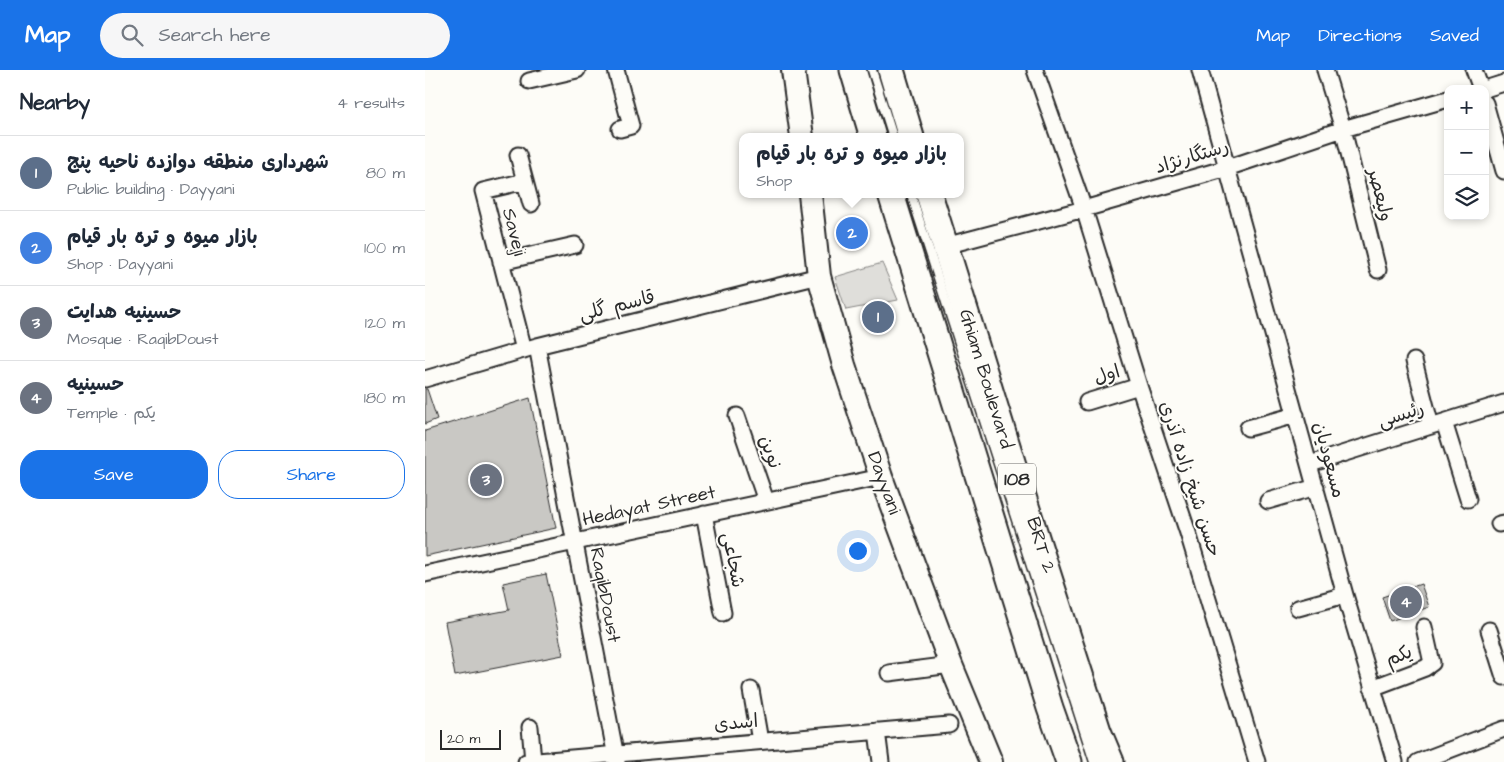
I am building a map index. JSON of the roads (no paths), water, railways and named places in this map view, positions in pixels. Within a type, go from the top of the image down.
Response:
[{"type":"main road","points":[[853,70],[872,133]]},
{"type":"main road","points":[[891,70],[910,133]]},
{"type":"main road","name":"Ghiam Boulevard","points":[[892,198],[1049,708],[1069,762]]},
{"type":"main road","name":"Ghiam Boulevard","points":[[930,198],[1098,731],[1111,762]]},
{"type":"street","points":[[529,82],[577,70]]},
{"type":"street","points":[[615,70],[631,126],[620,129]]},
{"type":"street","points":[[793,70],[801,133]]},
{"type":"street","name":"حسن شیخ زاده آذری","points":[[1035,70],[1084,210],[1139,386],[1188,533],[1257,762]]},
{"type":"street","name":"مسعودیان","points":[[1200,70],[1311,464],[1345,595],[1395,762]]},
{"type":"street","name":"ولیعصر","points":[[1325,70],[1343,129],[1378,270]]},
{"type":"street","points":[[1474,70],[1481,85]]},
{"type":"street","points":[[1489,87],[1504,83]]},
{"type":"street","name":"رستگارنژاد","points":[[945,246],[1084,210],[1227,168],[1343,129],[1444,100]]},
{"type":"street","points":[[1489,117],[1504,171]]},
{"type":"street","name":"Saveji","points":[[518,155],[525,181],[483,191],[501,262],[531,348]]},
{"type":"street","points":[[525,181],[531,204]]},
{"type":"street","name":"Dayyani","points":[[810,198],[819,276],[844,365],[881,477],[951,665],[991,762]]},
{"type":"street","points":[[501,262],[575,245]]},
{"type":"street","name":"قاسم گلی","points":[[425,379],[531,348],[819,276]]},
{"type":"street","name":"RaqibDoust","points":[[531,348],[575,542],[617,758]]},
{"type":"street","points":[[1413,361],[1468,499]]},
{"type":"street","name":"اول","points":[[1087,402],[1139,386]]},
{"type":"street","name":"رئیسی","points":[[1311,464],[1504,403]]},
{"type":"street","points":[[1248,428],[1296,415]]},
{"type":"street","name":"نوین","points":[[737,416],[766,501]]},
{"type":"street","name":"Hedayat Street","points":[[425,574],[881,477]]},
{"type":"street","points":[[1267,501],[1316,487]]},
{"type":"street","name":"شجاعی","points":[[704,514],[723,613]]},
{"type":"street","points":[[1298,608],[1345,595]]},
{"type":"street","name":"یکم","points":[[1372,688],[1425,668],[1432,663],[1424,627]]},
{"type":"street","points":[[1489,630],[1504,677]]},
{"type":"street","points":[[889,673],[951,665]]},
{"type":"street","points":[[751,690],[760,741]]},
{"type":"street","name":"اسدی","points":[[526,762],[617,758],[760,741],[949,724]]},
{"type":"street","points":[[530,728],[533,761]]},
{"type":"street","points":[[1419,762],[1504,729]]},
{"type":"street","points":[[877,731],[881,762]]},
{"type":"lane","points":[[873,70],[892,133]]},
{"type":"lane","name":"BRT 2","points":[[912,198],[1094,762]]},
{"type":"place","name":"بازار میوه و تره بار قیام","points":[[852,233]]},
{"type":"place","name":"شهرداری منطقه دوازده ناحیه پنج","points":[[878,317]]},
{"type":"place","name":"حسینیه هدایت","points":[[486,480]]},
{"type":"place","name":"حسینیه","points":[[1406,602]]}]
